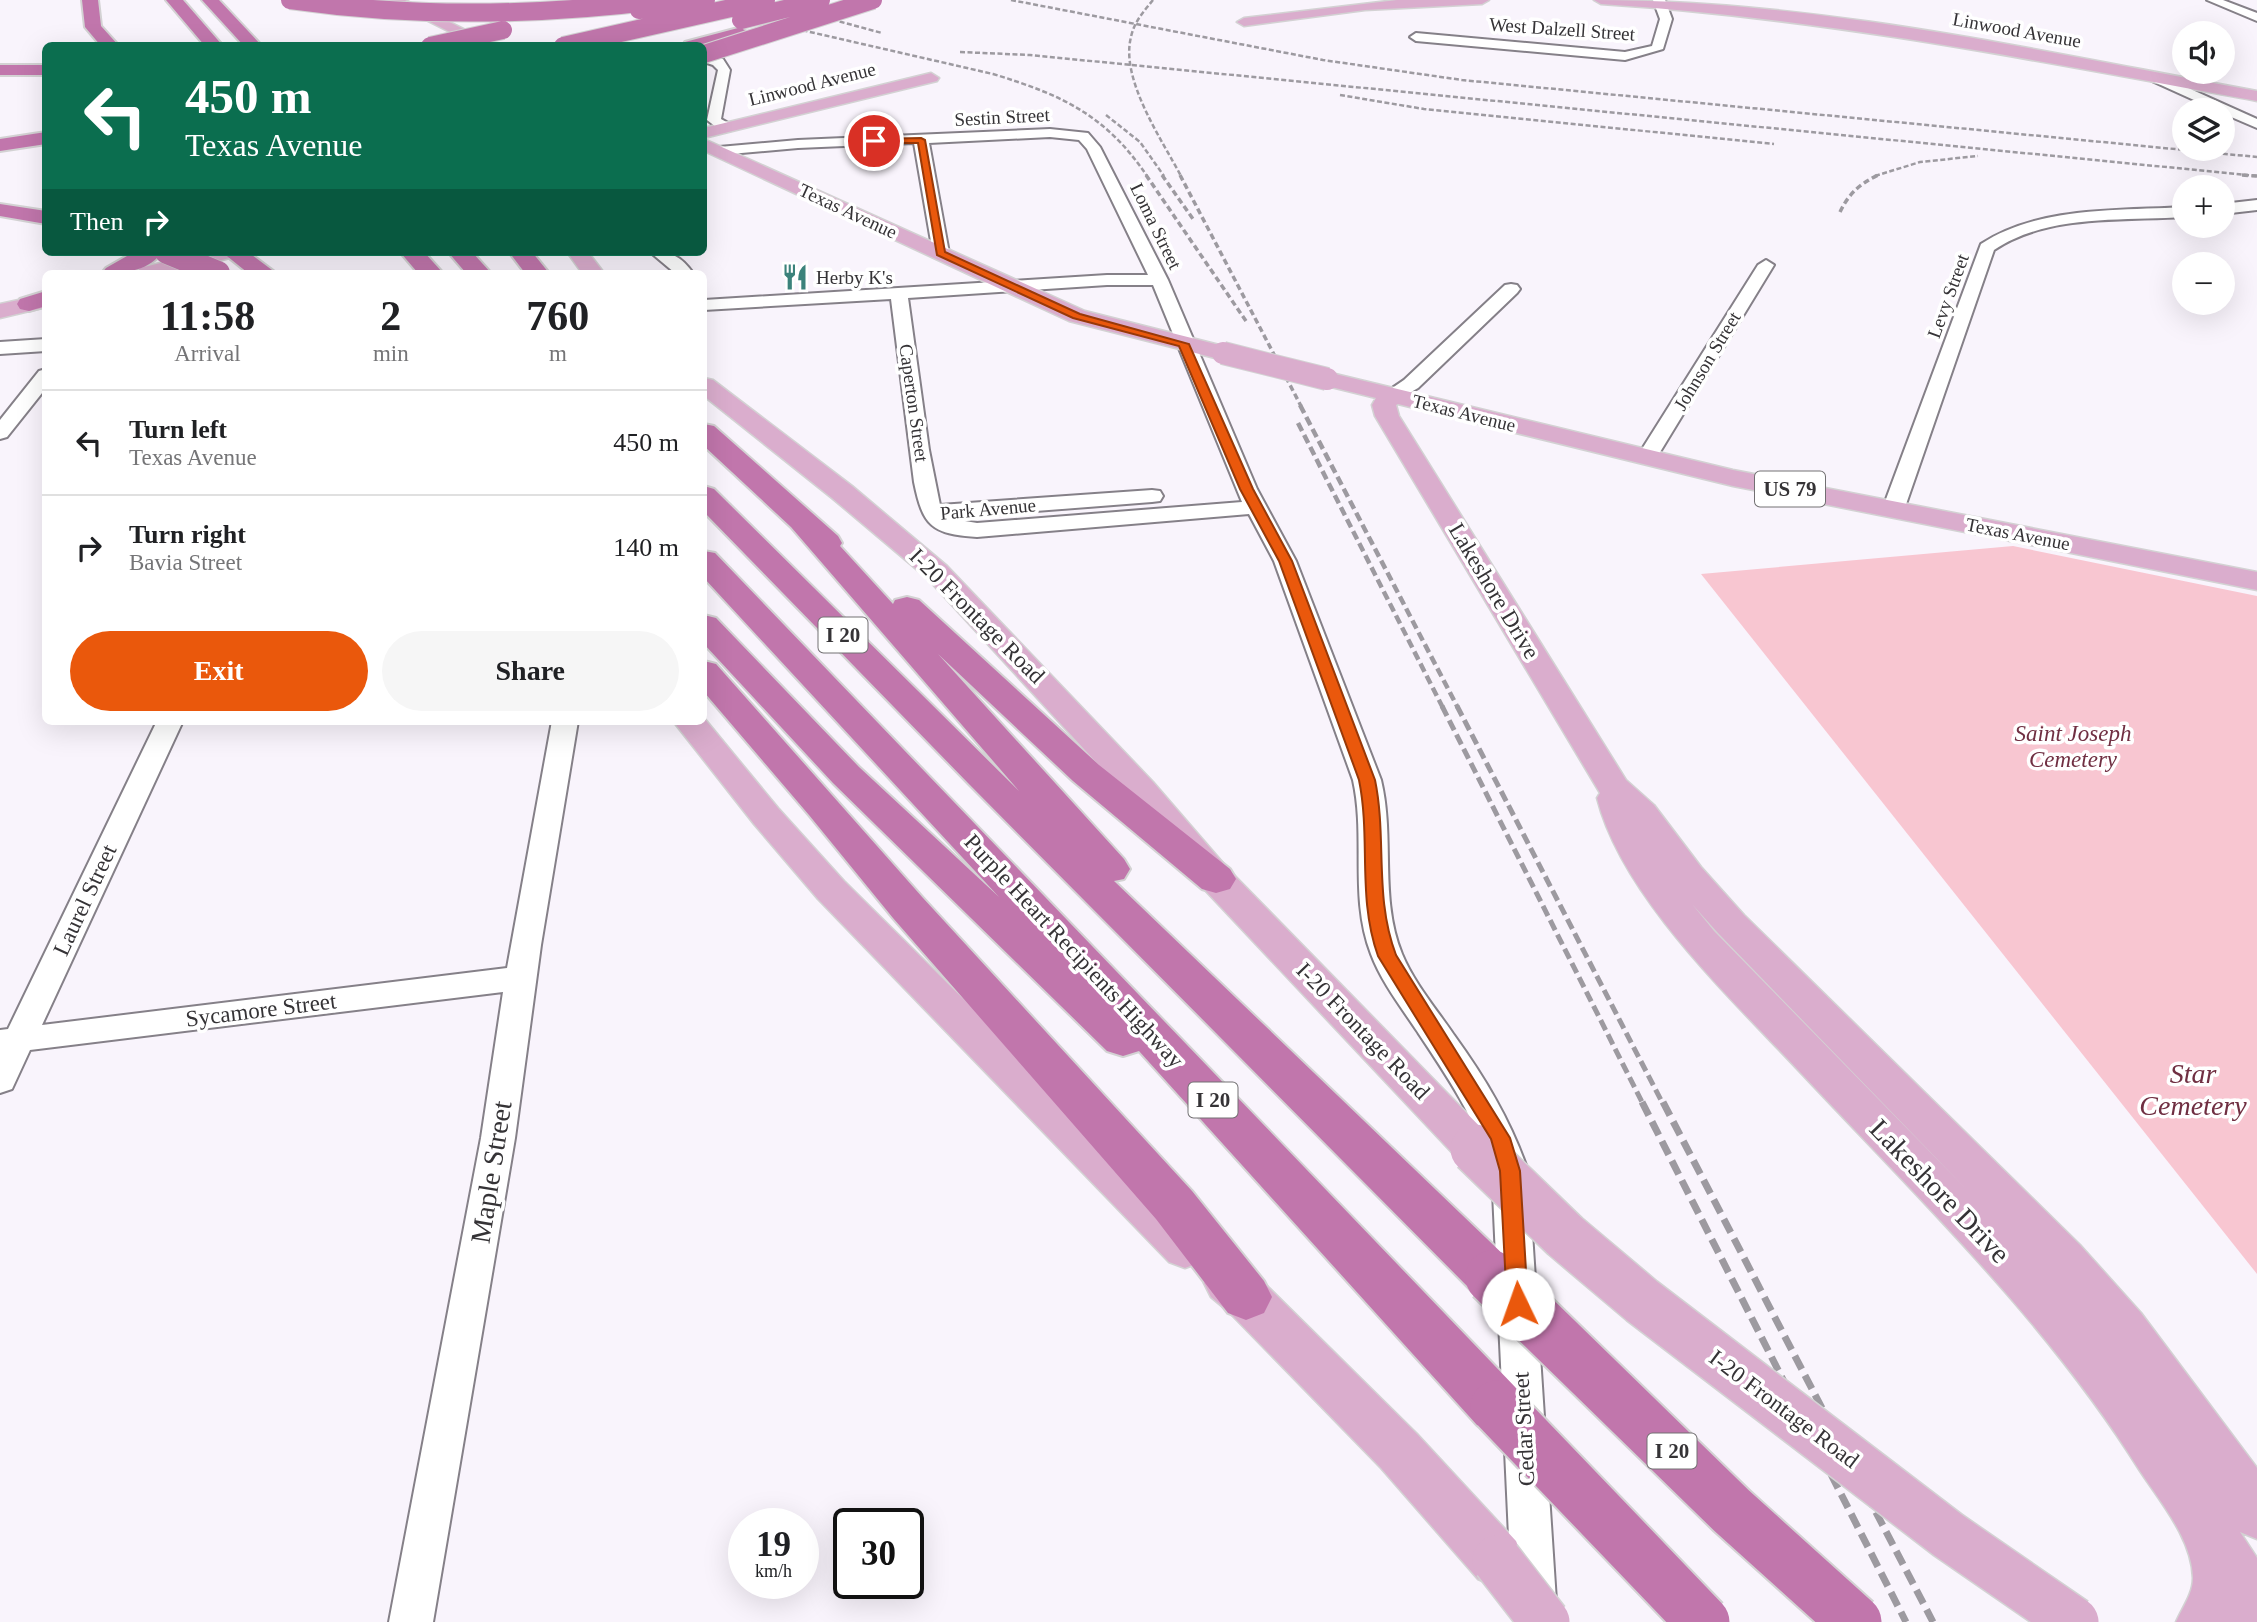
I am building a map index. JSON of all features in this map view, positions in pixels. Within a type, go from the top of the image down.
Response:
[{"type":"highway","points":[[90,0],[93,27],[107,42]]},
{"type":"highway","points":[[165,0],[173,25]]},
{"type":"highway","points":[[174,0],[211,42]]},
{"type":"highway","points":[[210,0],[250,42]]},
{"type":"highway","points":[[290,0],[372,11],[460,14],[558,10],[664,0]]},
{"type":"highway","points":[[449,42],[500,31],[706,0]]},
{"type":"highway","points":[[581,42],[766,0]]},
{"type":"highway","points":[[650,42],[821,0]]},
{"type":"highway","points":[[706,42],[865,0]]},
{"type":"highway","points":[[707,53],[873,0]]},
{"type":"highway","points":[[0,70],[42,70]]},
{"type":"highway","points":[[0,145],[42,139]]},
{"type":"highway","points":[[0,210],[42,217]]},
{"type":"highway","points":[[119,270],[144,256]]},
{"type":"highway","points":[[177,256],[211,270]]},
{"type":"highway","points":[[238,256],[259,270]]},
{"type":"highway","points":[[415,256],[428,270]]},
{"type":"highway","points":[[463,256],[476,270]]},
{"type":"highway","points":[[523,256],[535,270]]},
{"type":"highway","points":[[707,435],[806,527],[908,639],[1324,1113]]},
{"type":"highway","name":"I 20","points":[[707,498],[1324,1113],[1732,1511],[1855,1622]]},
{"type":"highway","points":[[806,527],[886,589],[1086,773],[1216,879]]},
{"type":"highway","name":"Purple Heart Recipients Highway","points":[[707,563],[937,805],[1497,1407],[1703,1622]]},
{"type":"highway","points":[[707,628],[846,775],[1403,1305]]},
{"type":"highway","points":[[707,674],[908,908],[1174,1205],[1246,1297]]},
{"type":"main road","points":[[393,0],[482,42]]},
{"type":"main road","points":[[1244,22],[1365,6],[1482,0]]},
{"type":"main road","name":"Linwood Avenue","points":[[1601,0],[1660,1],[1865,25],[2257,96]]},
{"type":"main road","name":"Linwood Avenue","points":[[707,132],[931,78]]},
{"type":"main road","name":"Texas Avenue","points":[[711,147],[1077,316],[1327,379],[1401,390],[1733,478],[2257,581]]},
{"type":"main road","points":[[162,270],[218,256]]},
{"type":"main road","points":[[580,256],[591,270]]},
{"type":"main road","points":[[0,311],[41,301]]},
{"type":"main road","name":"I-20 Frontage Road","points":[[707,387],[842,492],[937,572],[1141,790],[1216,879],[1475,1149],[1565,1236],[1642,1301],[1948,1535],[2074,1622]]},
{"type":"main road","name":"Lakeshore Drive","points":[[1401,390],[1384,405],[1387,416],[1613,787],[1617,817],[1680,915],[1700,940],[2014,1269],[2081,1346],[2145,1433],[2235,1526],[2257,1607]]},
{"type":"main road","points":[[692,725],[766,816],[831,890],[1192,1255],[1246,1297],[1399,1451],[1497,1560],[1545,1622]]},
{"type":"main road","points":[[2204,1622],[2214,1608],[2223,1581],[2235,1526]]},
{"type":"street","points":[[2213,0],[2257,17]]},
{"type":"street","name":"West Dalzell Street","points":[[1416,37],[1625,56],[1640,55],[1657,49],[1666,19],[1660,1]]},
{"type":"street","points":[[707,53],[726,44]]},
{"type":"street","points":[[707,56],[718,62],[724,70],[714,120],[725,127]]},
{"type":"street","points":[[2157,78],[2257,124]]},
{"type":"street","name":"Sestin Street","points":[[711,147],[1050,133],[1078,135]]},
{"type":"street","name":"Loma Street","points":[[1078,135],[1086,138],[1093,147],[1159,280],[1184,344]]},
{"type":"street","points":[[921,140],[940,253]]},
{"type":"street","points":[[2235,208],[2257,205]]},
{"type":"street","name":"Levy Street","points":[[1893,510],[1987,248],[2008,233],[2035,226],[2172,213]]},
{"type":"street","points":[[665,256],[682,270]]},
{"type":"street","name":"Johnson Street","points":[[1647,457],[1766,265]]},
{"type":"street","points":[[707,305],[1011,286],[1159,280]]},
{"type":"street","points":[[1401,390],[1511,289]]},
{"type":"street","name":"Caperton Street","points":[[899,293],[931,512]]},
{"type":"street","name":"Cedar Street","points":[[1184,344],[1251,498],[1285,561],[1367,780],[1373,810],[1373,896],[1380,937],[1387,956],[1493,1123],[1510,1171],[1535,1622]]},
{"type":"street","points":[[0,348],[42,345]]},
{"type":"street","points":[[0,433],[42,380]]},
{"type":"street","name":"Park Avenue","points":[[931,512],[946,525],[977,530],[1251,498]]},
{"type":"street","name":"Laurel Street","points":[[0,1080],[10,1041],[168,725]]},
{"type":"street","name":"Maple Street","points":[[411,1622],[461,1349],[564,725]]},
{"type":"street","name":"Sycamore Street","points":[[10,1041],[522,978]]},
{"type":"green space","name":"Saint Joseph Cemetery","points":[[2013,546],[2257,596],[2257,1274],[1701,574]]},
{"type":"railway","points":[[671,0],[993,74],[1040,90],[1061,99],[1098,122],[1115,137],[1147,176]]},
{"type":"railway","points":[[760,0],[882,33]]},
{"type":"railway","points":[[1011,0],[1136,24]]},
{"type":"railway","points":[[1136,24],[1153,0]]},
{"type":"railway","points":[[1131,65],[1131,37],[1136,24]]},
{"type":"railway","points":[[1136,24],[1323,60],[1462,80],[2257,157]]},
{"type":"railway","points":[[960,52],[1030,55],[1131,65]]},
{"type":"railway","points":[[1131,65],[2257,176],[2242,175]]},
{"type":"railway","points":[[1131,65],[1145,109],[1181,176]]},
{"type":"railway","points":[[1340,95],[1424,109],[1774,144]]},
{"type":"railway","points":[[1106,115],[1140,142],[1164,176]]},
{"type":"railway","points":[[1878,175],[1920,162],[1978,156]]},
{"type":"railway","points":[[1146,175],[1248,324]]},
{"type":"railway","points":[[1162,175],[1193,219]]},
{"type":"railway","points":[[1180,175],[1301,406]]},
{"type":"railway","points":[[1840,212],[1856,190],[1878,175]]},
{"type":"railway","points":[[1300,405],[1458,708]]},
{"type":"railway","points":[[1298,423],[1443,708]]},
{"type":"railway","points":[[1442,706],[1643,1104]]},
{"type":"railway","points":[[1457,706],[1663,1104]]},
{"type":"railway","points":[[1642,1102],[1906,1622]]},
{"type":"railway","points":[[1663,1102],[1933,1622]]},
{"type":"place","name":"Herby K's","points":[[795,277]]},
{"type":"route","points":[[874,141],[921,140],[940,253],[1077,316],[1184,344],[1255,507],[1294,582],[1367,780],[1373,810],[1371,880],[1380,937],[1387,956],[1493,1123],[1506,1154],[1510,1171],[1518,1304]]},
{"type":"park label","name":"Star Cemetery","points":[[2193,1089]]}]
